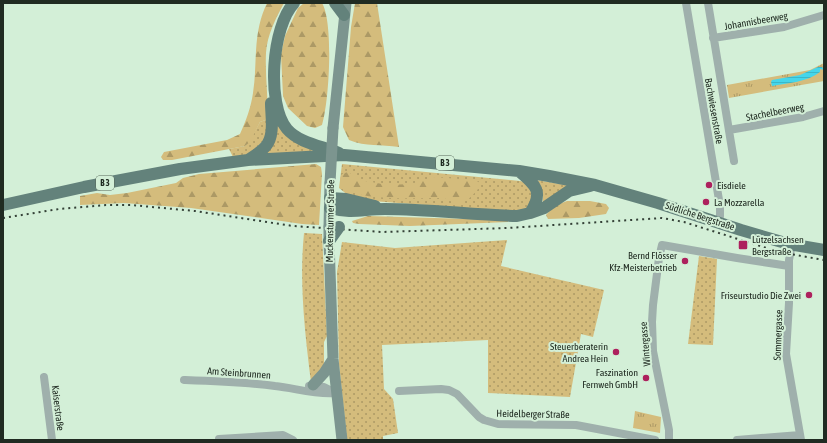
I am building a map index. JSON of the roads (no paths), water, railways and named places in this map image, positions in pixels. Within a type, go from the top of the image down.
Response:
[{"type":"main road","points":[[248,160],[262,151],[270,140],[272,121],[270,58],[279,19],[288,3]]},
{"type":"main road","points":[[294,3],[287,13],[276,45],[276,95],[279,114],[287,129],[296,136],[307,142],[344,154]]},
{"type":"main road","points":[[335,3],[345,9]]},
{"type":"main road","name":"B 3","points":[[3,205],[106,182],[180,169],[248,160],[344,154],[519,171],[595,186]]},
{"type":"main road","points":[[519,171],[536,189],[538,199],[530,213]]},
{"type":"main road","points":[[330,203],[342,211],[354,212],[384,209],[517,216],[544,208],[569,191],[595,186]]},
{"type":"main road","name":"Südliche Bergstraße","points":[[595,186],[658,203],[719,222],[790,247],[824,250]]},
{"type":"main road","points":[[330,203],[346,199],[384,209]]},
{"type":"main road","points":[[329,241],[334,227],[354,212]]},
{"type":"street","name":"Bachwiesenstraße","points":[[686,3],[720,206],[719,222]]},
{"type":"street","name":"Johannisbeerweg","points":[[708,3],[729,130]]},
{"type":"street","name":"Muckensturmer Straße","points":[[334,227],[330,203],[330,183],[333,128],[345,9]]},
{"type":"street","name":"Johannisbeerweg","points":[[713,38],[784,27],[824,15]]},
{"type":"street","name":"Stachelbeerweg","points":[[729,130],[803,117],[824,111]]},
{"type":"street","points":[[729,130],[734,162]]},
{"type":"street","name":"Muckensturmer Straße","points":[[329,241],[333,359],[342,440]]},
{"type":"street","name":"Wintergasse","points":[[669,440],[669,430],[653,351],[653,305],[662,245],[789,266]]},
{"type":"street","name":"Sommergasse","points":[[790,247],[786,354],[801,438]]},
{"type":"street","points":[[313,385],[324,373],[333,359]]},
{"type":"street","name":"Kaiserstraße","points":[[44,378],[52,440]]},
{"type":"street","name":"Am Steinbrunnen","points":[[184,380],[264,384],[293,388],[323,395],[336,393]]},
{"type":"street","name":"Am Steinbrunnen","points":[[293,388],[313,385],[324,387],[336,393]]},
{"type":"street","name":"Heidelberger Straße","points":[[398,391],[449,390],[457,394],[479,417],[498,424],[576,425],[655,440]]},
{"type":"street","points":[[218,439],[283,435],[293,440]]},
{"type":"street","points":[[737,440],[801,438]]},
{"type":"water","points":[[818,67],[822,67],[824,70],[820,69],[820,72],[810,78],[797,82],[772,86],[772,80],[800,75]]},
{"type":"railway","points":[[3,218],[59,209],[106,205],[131,205],[195,211],[293,226],[382,232],[508,228],[662,218],[684,222],[779,252],[824,260]]},
{"type":"place","name":"Eisdiele","points":[[709,185]]},
{"type":"place","name":"La Mozzarella","points":[[706,202]]},
{"type":"place","name":"Lützelsachsen Bergstraße","points":[[743,245]]},
{"type":"place","name":"Bernd Flösser Kfz-Meisterbetrieb","points":[[685,261]]},
{"type":"place","name":"Friseurstudio Die Zwei","points":[[809,295]]},
{"type":"place","name":"Steuerberaterin Andrea Hein","points":[[616,352]]},
{"type":"place","name":"Faszination Fernweh GmbH","points":[[646,378]]}]
